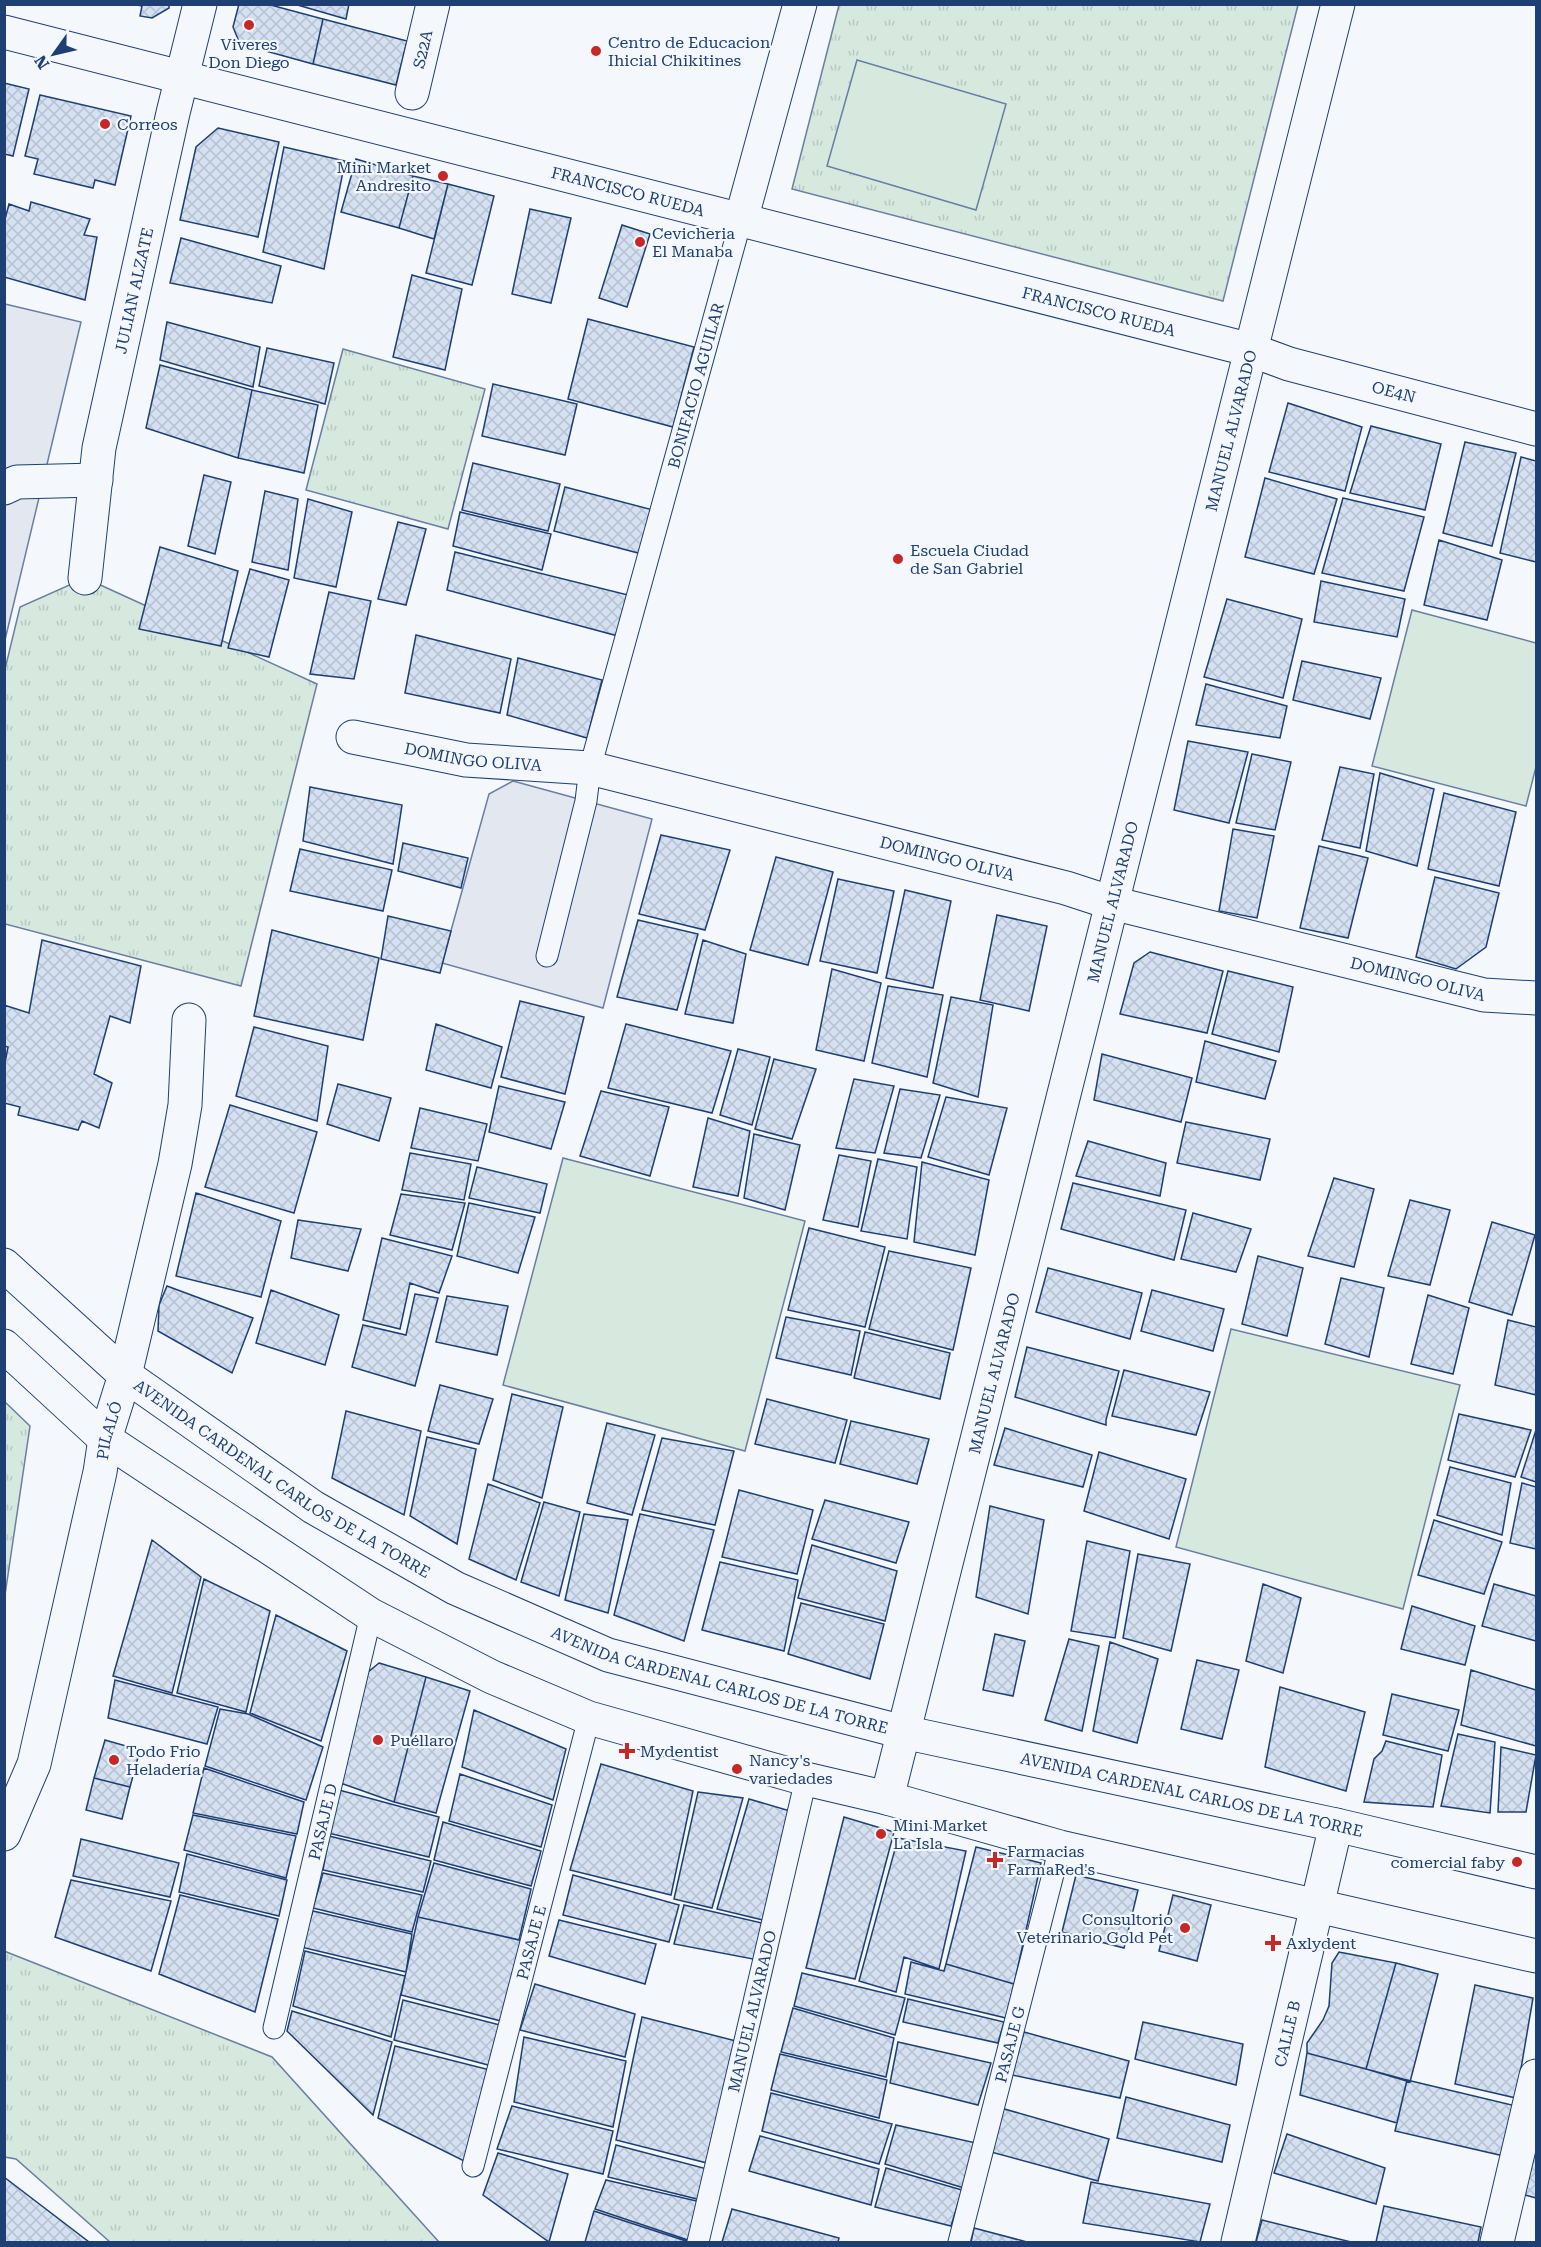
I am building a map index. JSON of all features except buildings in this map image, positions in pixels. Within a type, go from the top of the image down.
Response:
[{"type":"street","name":"JULIAN ALZATE","points":[[85,578],[99,448],[172,113],[200,4]]},
{"type":"street","name":"S22A","points":[[412,93],[433,4]]},
{"type":"street","name":"BONIFACIO AGUILAR","points":[[741,220],[800,4]]},
{"type":"street","name":"MANUEL ALVARADO","points":[[887,1798],[1338,4]]},
{"type":"street","name":"FRANCISCO RUEDA","points":[[4,32],[1251,350]]},
{"type":"street","name":"OE4N","points":[[1251,350],[1289,364],[1536,429]]},
{"type":"street","points":[[4,488],[17,482],[96,480]]},
{"type":"street","name":"DOMINGO OLIVA","points":[[353,737],[466,760],[590,768],[1066,888],[1112,903],[1484,995],[1536,998]]},
{"type":"street","name":"PILALÓ","points":[[4,1834],[33,1764],[100,1472],[105,1439],[125,1375],[175,1164],[185,1105],[189,1020]]},
{"type":"street","name":"AVENIDA CARDENAL CARLOS DE LA TORRE","points":[[4,1265],[125,1375],[313,1507],[455,1588],[608,1655],[903,1732],[1536,1872]]},
{"type":"street","points":[[4,1346],[105,1439],[371,1615],[492,1677],[589,1718],[1060,1847],[1536,1956]]},
{"type":"street","name":"CALLE B","points":[[1238,2242],[1336,1826]]},
{"type":"street","points":[[1497,2242],[1536,2076]]},
{"type":"lane","name":"BONIFACIO AGUILAR","points":[[547,956],[586,801],[590,768],[741,220]]},
{"type":"lane","name":"PASAJE D","points":[[274,2028],[371,1615]]},
{"type":"lane","name":"PASAJE E","points":[[473,2166],[589,1718]]},
{"type":"lane","name":"MANUEL ALVARADO","points":[[698,2242],[806,1779]]},
{"type":"lane","name":"PASAJE G","points":[[959,2242],[1060,1847]]},
{"type":"green space","points":[[839,5],[1298,5],[1223,301],[792,189]]},
{"type":"green space","points":[[857,60],[1006,104],[976,210],[827,166]]},
{"type":"green space","points":[[343,349],[485,389],[448,529],[306,490]]},
{"type":"green space","points":[[85,578],[317,684],[241,986],[5,924],[5,669],[20,607]]},
{"type":"green space","points":[[1412,610],[1536,643],[1536,767],[1526,806],[1372,766]]},
{"type":"green space","points":[[563,1158],[805,1221],[745,1451],[503,1385]]},
{"type":"green space","points":[[1231,1329],[1460,1385],[1403,1609],[1176,1547]]},
{"type":"green space","points":[[5,1402],[30,1426],[5,1595]]},
{"type":"green space","points":[[4,1951],[272,2057],[439,2242],[110,2242],[16,2159],[5,2157]]},
{"type":"shaded area","points":[[5,304],[81,322],[5,640]]},
{"type":"shaded area","points":[[513,781],[652,819],[603,1008],[442,963],[489,794]]},
{"type":"place","name":"Viveres Don Diego","points":[[249,25]]},
{"type":"place","name":"Centro de Educacion Ihicial Chikitines","points":[[596,51]]},
{"type":"place","name":"Correos","points":[[105,124]]},
{"type":"place","name":"Mini Market Andresito","points":[[443,176]]},
{"type":"place","name":"Cevicheria El Manaba","points":[[640,242]]},
{"type":"place","name":"Escuela Ciudad de San Gabriel","points":[[898,559]]},
{"type":"place","name":"Puéllaro","points":[[378,1740]]},
{"type":"place","name":"Mydentist","points":[[627,1751]]},
{"type":"place","name":"Todo Frio Heladería","points":[[114,1760]]},
{"type":"place","name":"Nancy's variedades","points":[[737,1769]]},
{"type":"place","name":"Mini Market La Isla","points":[[881,1834]]},
{"type":"place","name":"Farmacias FarmaRed's","points":[[995,1860]]},
{"type":"place","name":"comercial faby","points":[[1517,1862]]},
{"type":"place","name":"Consultorio Veterinario Gold Pet","points":[[1185,1928]]},
{"type":"place","name":"Axlydent","points":[[1273,1943]]}]
